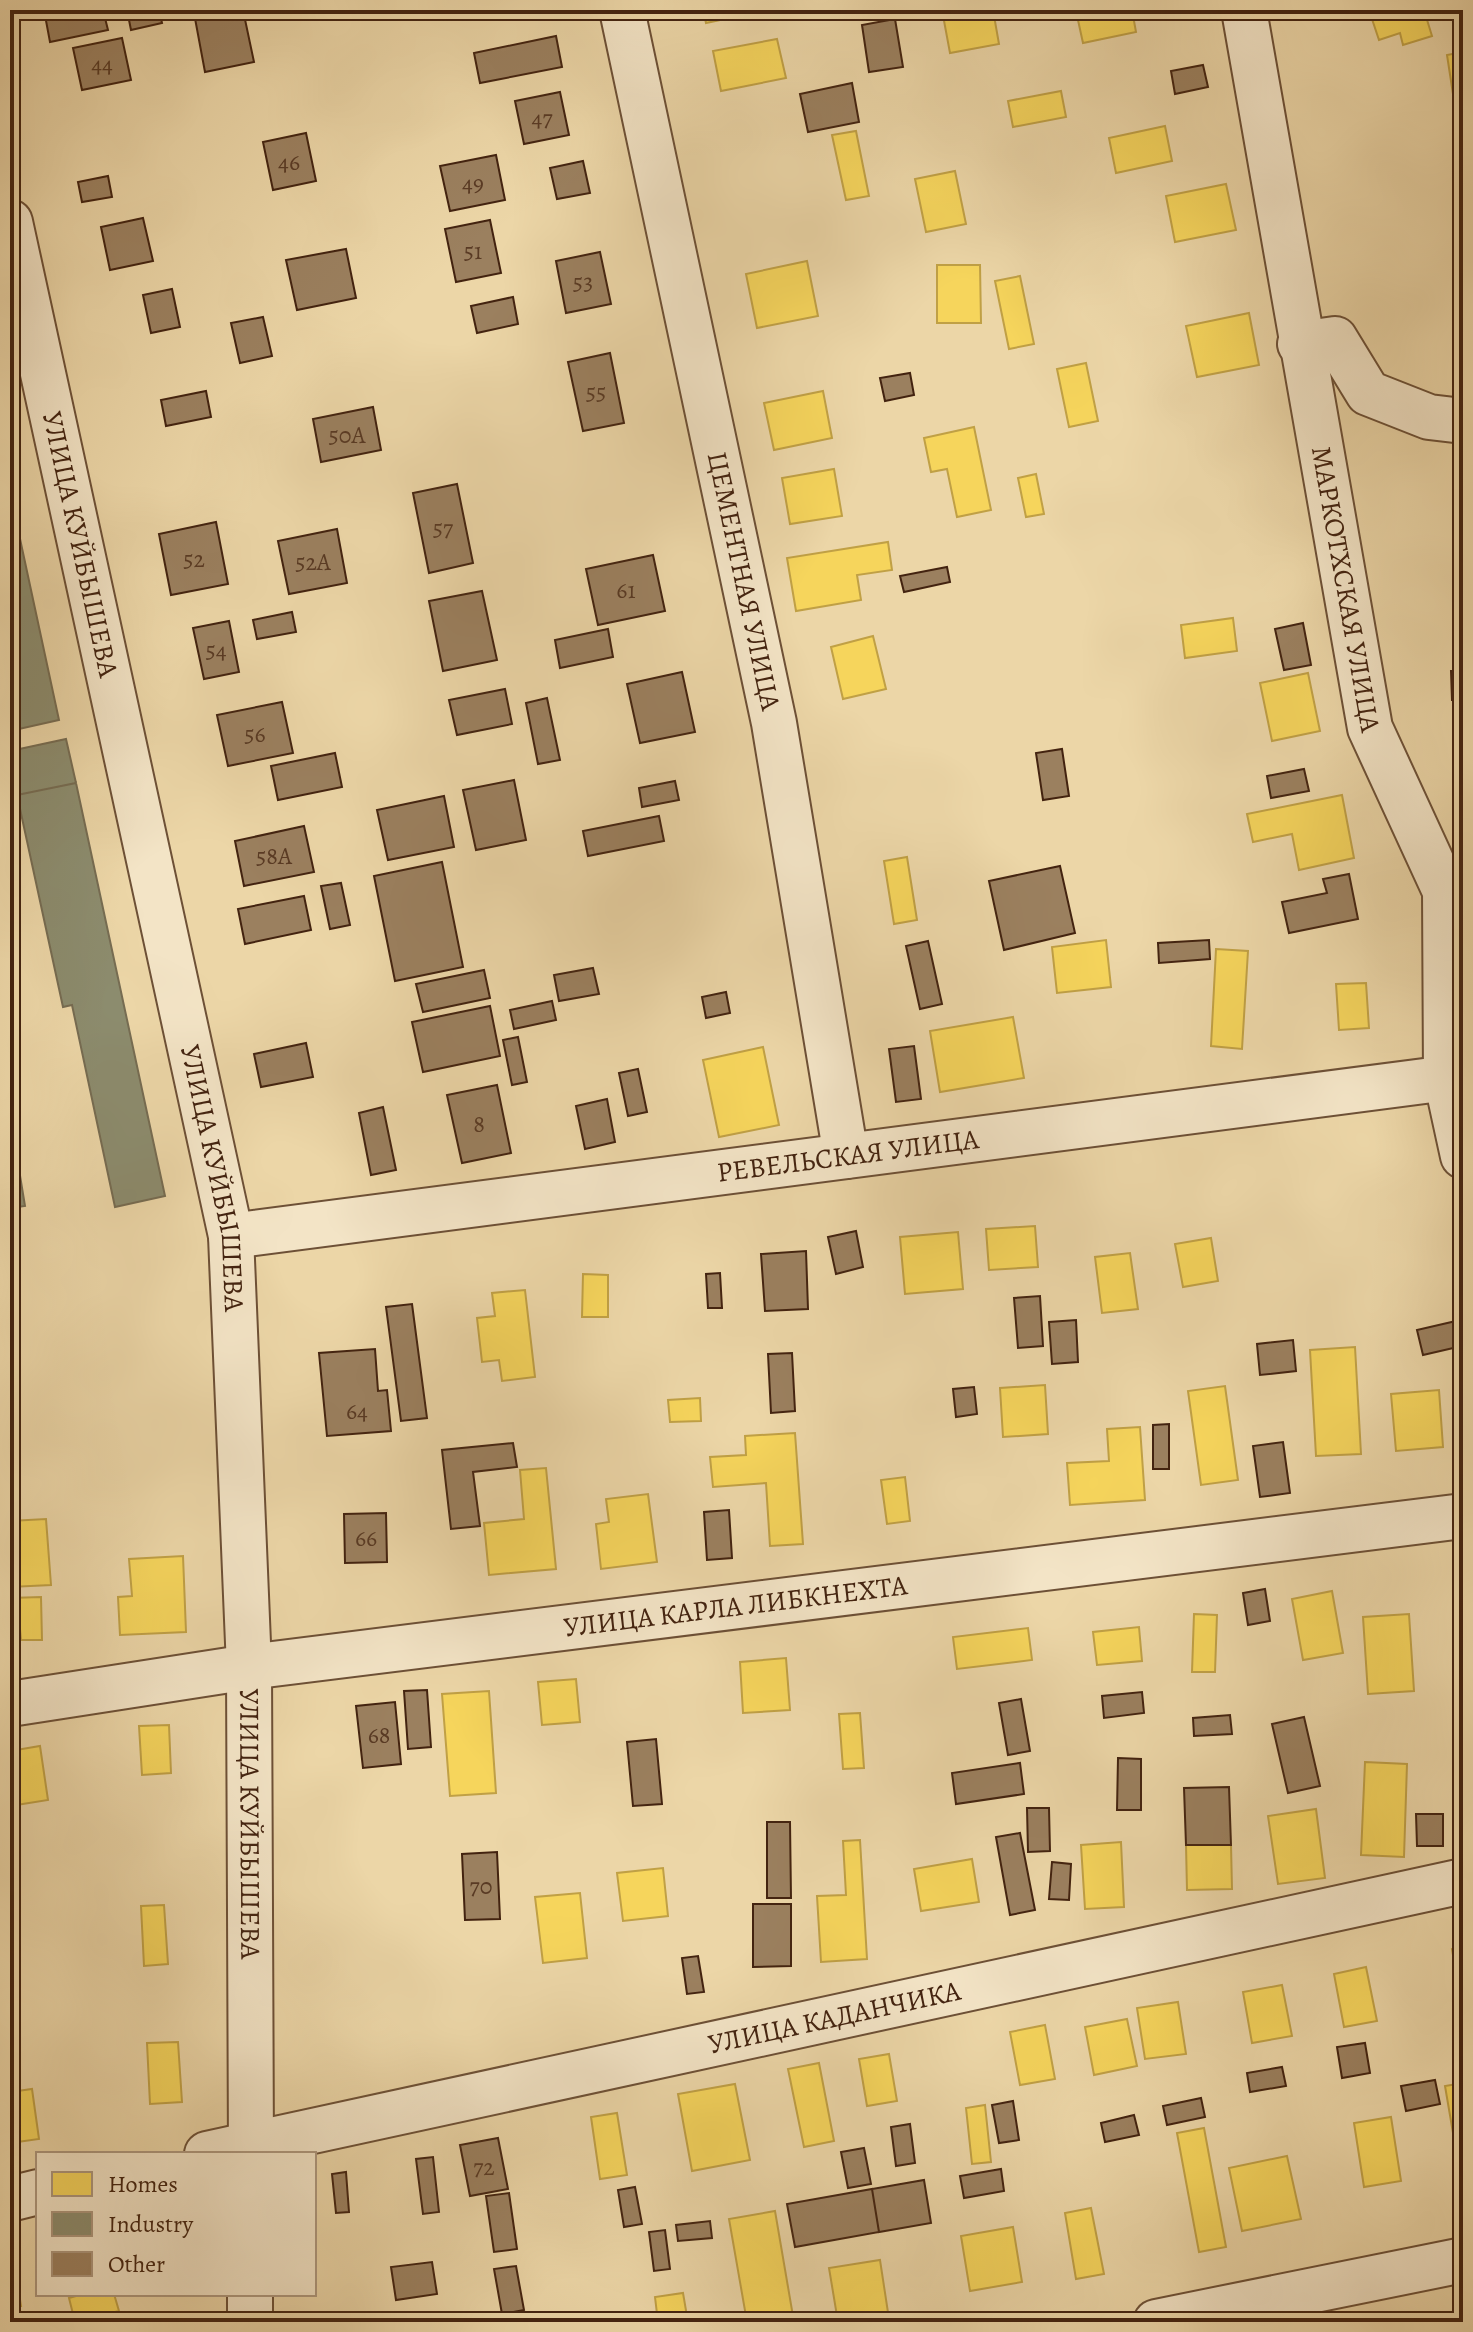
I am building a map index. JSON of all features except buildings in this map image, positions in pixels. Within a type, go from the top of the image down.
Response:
[{"type":"street","name":"ЦЕМЕНТНАЯ УЛИЦА","points":[[622,10],[774,723],[846,1156]]},
{"type":"street","name":"МАРКОТХСКАЯ УЛИЦА","points":[[1244,10],[1300,344],[1370,728],[1445,891],[1454,1077],[1463,1156]]},
{"type":"street","name":"УЛИЦА КУЙБЫШЕВА","points":[[10,222],[231,1236],[249,1667],[251,2149]]},
{"type":"street","points":[[1300,344],[1335,339],[1368,393],[1429,417],[1463,421]]},
{"type":"street","name":"РЕВЕЛЬСКАЯ УЛИЦА","points":[[231,1236],[1454,1077]]},
{"type":"street","name":"УЛИЦА КАРЛА ЛИБКНЕХТА","points":[[10,1704],[249,1667],[1463,1516]]},
{"type":"street","name":"УЛИЦА КАДАНЧИКА","points":[[225,2152],[251,2149],[1463,1881]]},
{"type":"street","points":[[10,2199],[36,2192]]},
{"type":"street","points":[[1156,2322],[1463,2260]]},
{"type":"street","points":[[250,2296],[250,2322]]}]
